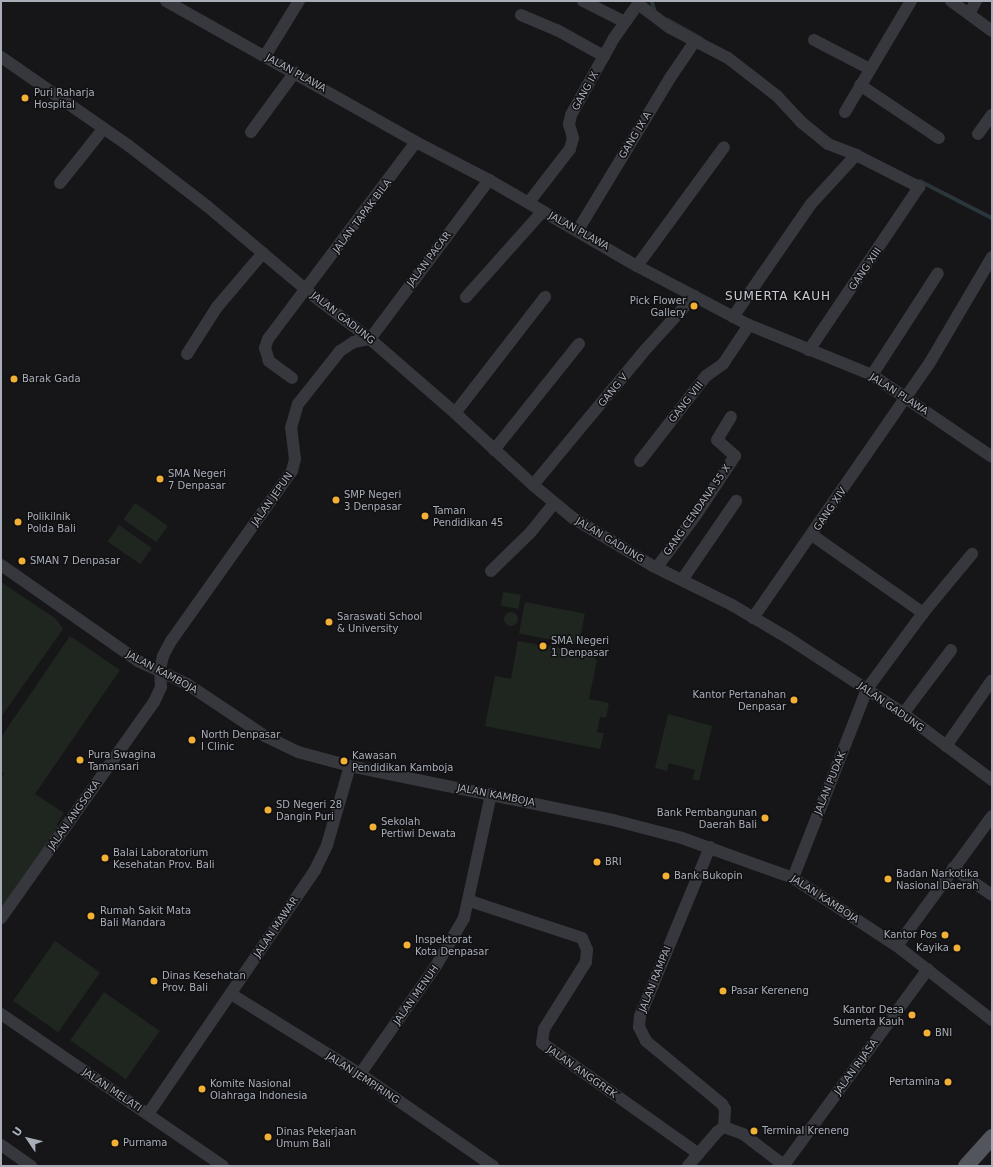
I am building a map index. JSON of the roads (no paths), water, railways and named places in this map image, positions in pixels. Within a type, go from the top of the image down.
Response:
[{"type":"main road","points":[[966,1166],[992,1137]]},
{"type":"street","points":[[265,56],[299,1]]},
{"type":"street","points":[[583,1],[625,22]]},
{"type":"street","points":[[845,112],[911,1]]},
{"type":"street","points":[[951,1],[992,31]]},
{"type":"street","points":[[969,14],[976,1]]},
{"type":"street","name":"JALAN PLAWA","points":[[170,2],[416,142],[529,202],[637,266],[734,317],[748,326],[872,375],[992,457]]},
{"type":"street","points":[[639,2],[670,28],[728,58],[777,96],[802,122],[828,144],[856,155],[811,204],[734,317]]},
{"type":"street","name":"GANG IX","points":[[529,202],[570,149],[573,138],[570,119],[604,56],[639,2]]},
{"type":"street","points":[[521,15],[557,30],[604,56]]},
{"type":"street","points":[[814,40],[870,69]]},
{"type":"street","name":"GANG IX A","points":[[578,230],[672,74],[695,41]]},
{"type":"street","name":"JALAN GADUNG","points":[[1,57],[104,128],[207,206],[305,288],[370,339],[455,413],[532,486],[592,531],[753,618],[867,689],[992,780]]},
{"type":"street","points":[[251,132],[295,72]]},
{"type":"street","points":[[860,85],[939,138]]},
{"type":"street","points":[[978,134],[992,115]]},
{"type":"street","points":[[60,183],[104,128]]},
{"type":"street","name":"JALAN TAPAK BILA","points":[[292,378],[269,361],[265,348],[268,339],[305,288],[331,258],[416,142]]},
{"type":"street","points":[[637,266],[724,147]]},
{"type":"street","name":"GANG XIII","points":[[810,350],[918,187],[856,155]]},
{"type":"street","name":"JALAN PACAR","points":[[370,339],[489,180]]},
{"type":"street","points":[[466,297],[543,211]]},
{"type":"street","points":[[187,354],[217,307],[263,253]]},
{"type":"street","name":"GANG XIV","points":[[753,618],[812,536],[951,329],[992,257]]},
{"type":"street","points":[[872,375],[938,273]]},
{"type":"street","name":"GANG V","points":[[532,486],[646,350],[694,296]]},
{"type":"street","points":[[455,413],[546,297]]},
{"type":"street","name":"GANG VIII","points":[[640,461],[706,376],[724,364],[748,326]]},
{"type":"street","name":"JALAN JEPUN","points":[[160,669],[171,641],[292,471],[295,459],[291,428],[298,404],[340,351],[354,342],[370,339]]},
{"type":"street","points":[[494,450],[579,344]]},
{"type":"street","name":"GANG CENDANA 55 X","points":[[657,567],[696,515],[735,456],[717,440],[731,417]]},
{"type":"street","points":[[682,580],[736,501]]},
{"type":"street","points":[[491,571],[530,533],[554,503]]},
{"type":"street","points":[[812,536],[923,613]]},
{"type":"street","points":[[867,689],[923,613],[972,554]]},
{"type":"street","name":"JALAN KAMBOJA","points":[[1,565],[138,661],[160,669],[187,684],[265,736],[298,752],[350,766],[613,820],[710,848],[793,878],[928,968],[992,1020]]},
{"type":"street","points":[[903,714],[952,650]]},
{"type":"street","name":"JALAN ANGSOKA","points":[[1,918],[154,702],[161,687],[160,669]]},
{"type":"street","points":[[946,746],[992,680]]},
{"type":"street","name":"JALAN PUDAK","points":[[793,878],[867,689]]},
{"type":"street","name":"JALAN MAWAR","points":[[148,1114],[315,870],[327,845],[350,766]]},
{"type":"street","name":"JALAN MENUH","points":[[360,1074],[436,966],[456,934],[470,901],[491,794]]},
{"type":"street","points":[[897,946],[992,816]]},
{"type":"street","name":"JALAN RAMPAI","points":[[710,848],[640,1016],[639,1027],[646,1041],[722,1104],[725,1109],[724,1127]]},
{"type":"street","points":[[953,868],[992,895]]},
{"type":"street","name":"JALAN ANGGREK","points":[[470,901],[582,938],[587,950],[586,962],[544,1029],[542,1043],[699,1154]]},
{"type":"street","name":"JALAN RIJASA","points":[[784,1166],[928,968]]},
{"type":"street","name":"JALAN JEMPIRING","points":[[231,994],[360,1074],[493,1166]]},
{"type":"street","name":"JALAN MELATI","points":[[1,1014],[224,1166]]},
{"type":"street","points":[[688,1166],[717,1132],[724,1127],[743,1134],[784,1166]]},
{"type":"street","points":[[1,1145],[31,1166]]},
{"type":"waterway","points":[[652,1],[655,11]]},
{"type":"waterway","points":[[668,20],[701,38]]},
{"type":"waterway","points":[[920,181],[992,218]]},
{"type":"place","name":"Puri Raharja Hospital","points":[[25,98]]},
{"type":"place","name":"Pick Flower Gallery","points":[[694,306]]},
{"type":"place","name":"Barak Gada","points":[[14,379]]},
{"type":"place","name":"SMA Negeri 7 Denpasar","points":[[160,479]]},
{"type":"place","name":"SMP Negeri 3 Denpasar","points":[[336,500]]},
{"type":"place","name":"Taman Pendidikan 45","points":[[425,516]]},
{"type":"place","name":"Polikilnik Polda Bali","points":[[18,522]]},
{"type":"place","name":"SMAN 7 Denpasar","points":[[22,561]]},
{"type":"place","name":"Saraswati School & University","points":[[329,622]]},
{"type":"place","name":"SMA Negeri 1 Denpasar","points":[[543,646]]},
{"type":"place","name":"Kantor Pertanahan Denpasar","points":[[794,700]]},
{"type":"place","name":"North Denpasar I Clinic","points":[[192,740]]},
{"type":"place","name":"Pura Swagina Tamansari","points":[[80,760]]},
{"type":"place","name":"Kawasan Pendidikan Kamboja","points":[[344,761]]},
{"type":"place","name":"SD Negeri 28 Dangin Puri","points":[[268,810]]},
{"type":"place","name":"Bank Pembangunan Daerah Bali","points":[[765,818]]},
{"type":"place","name":"Sekolah Pertiwi Dewata","points":[[373,827]]},
{"type":"place","name":"Balai Laboratorium Kesehatan Prov. Bali","points":[[105,858]]},
{"type":"place","name":"BRI","points":[[597,862]]},
{"type":"place","name":"Bank Bukopin","points":[[666,876]]},
{"type":"place","name":"Badan Narkotika Nasional Daerah","points":[[888,879]]},
{"type":"place","name":"Rumah Sakit Mata Bali Mandara","points":[[91,916]]},
{"type":"place","name":"Kantor Pos","points":[[945,935]]},
{"type":"place","name":"Inspektorat Kota Denpasar","points":[[407,945]]},
{"type":"place","name":"Kayika","points":[[957,948]]},
{"type":"place","name":"Dinas Kesehatan Prov. Bali","points":[[154,981]]},
{"type":"place","name":"Pasar Kereneng","points":[[723,991]]},
{"type":"place","name":"Kantor Desa Sumerta Kauh","points":[[912,1015]]},
{"type":"place","name":"BNI","points":[[927,1033]]},
{"type":"place","name":"Pertamina","points":[[948,1082]]},
{"type":"place","name":"Komite Nasional Olahraga Indonesia","points":[[202,1089]]},
{"type":"place","name":"Terminal Kreneng","points":[[754,1131]]},
{"type":"place","name":"Dinas Pekerjaan Umum Bali","points":[[268,1137]]},
{"type":"place","name":"Purnama","points":[[115,1143]]},
{"type":"district","name":"SUMERTA KAUH","points":[[778,297]]}]
